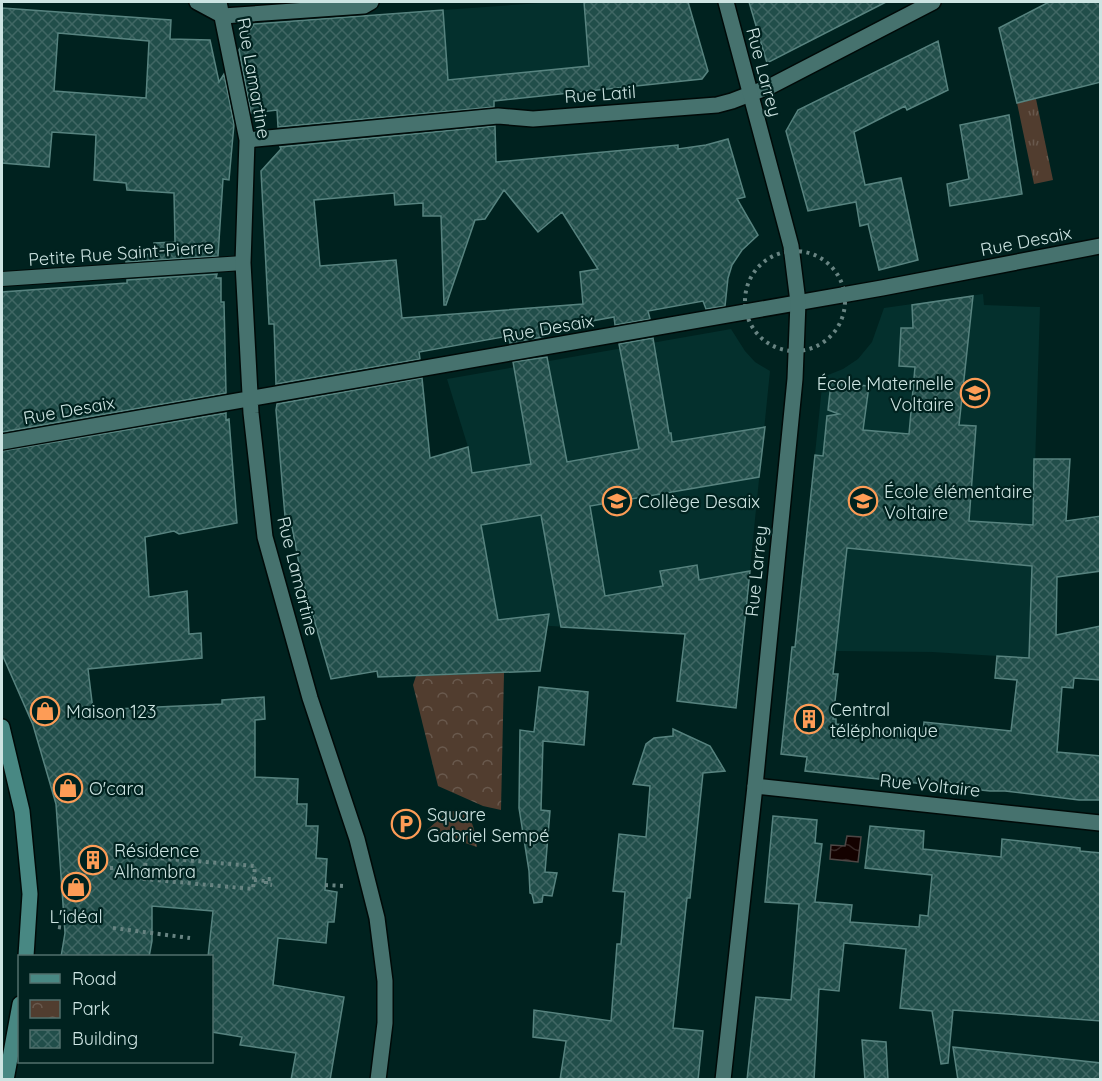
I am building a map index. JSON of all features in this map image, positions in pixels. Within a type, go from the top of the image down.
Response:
[{"type":"main road","points":[[2,727],[22,811],[30,894],[26,955]]},
{"type":"main road","points":[[6,1080],[18,1015]]},
{"type":"street","points":[[198,2],[221,9],[364,6],[371,2]]},
{"type":"street","name":"Rue Larrey","points":[[723,1080],[795,379],[798,302],[791,246],[726,2]]},
{"type":"street","name":"Rue Latil","points":[[248,140],[498,116],[533,118],[717,105],[750,96],[933,2]]},
{"type":"street","name":"Rue Lamartine","points":[[221,9],[248,140],[243,263],[250,399],[266,537],[310,698],[357,839],[377,918],[385,981],[385,1023],[378,1080]]},
{"type":"street","name":"Rue Desaix","points":[[2,442],[798,302],[1101,246]]},
{"type":"street","name":"Rue Voltaire","points":[[755,786],[1101,823]]},
{"type":"lane","name":"Petite Rue Saint-Pierre","points":[[2,279],[243,263]]},
{"type":"path","points":[[146,857],[255,866],[253,889],[144,879],[144,869],[146,857]]},
{"type":"path","points":[[110,868],[144,869]]},
{"type":"path","points":[[254,880],[272,879]]},
{"type":"path","points":[[266,881],[266,884],[272,885]]},
{"type":"path","points":[[325,885],[345,886]]},
{"type":"path","points":[[58,927],[65,928]]},
{"type":"path","points":[[113,928],[190,938]]},
{"type":"shaded area","points":[[555,2],[688,2],[708,71],[702,79],[412,110],[373,35],[372,15]]},
{"type":"shaded area","name":"École élémentaire Voltaire","points":[[983,294],[984,305],[1040,307],[1029,658],[932,652],[835,651],[795,647],[823,377],[843,369],[858,359],[872,342],[884,308]]},
{"type":"shaded area","name":"Collège Desaix","points":[[731,329],[755,362],[770,371],[743,638],[535,625],[507,628],[505,619],[498,620],[468,447],[447,379]]},
{"type":"green space","points":[[1036,99],[1053,180],[1034,184],[1017,103]]},
{"type":"green space","points":[[504,673],[501,810],[483,806],[438,786],[413,685],[416,676]]},
{"type":"green space","points":[[460,810],[471,821],[477,847],[427,830],[447,812]]},
{"type":"water","points":[[847,836],[861,837],[858,862],[830,859],[831,845],[845,846]]},
{"type":"building","points":[[584,2],[688,2],[708,71],[702,79],[494,101],[494,107],[278,127],[277,110],[251,113],[239,50],[254,24],[443,10],[448,80],[589,66]]},
{"type":"building","points":[[749,2],[886,2],[767,63]]},
{"type":"building","points":[[1049,2],[1101,2],[1101,82],[1017,103],[999,28]]},
{"type":"building","points":[[2,8],[171,20],[170,39],[210,40],[219,82],[224,74],[234,124],[229,180],[223,179],[218,256],[126,262],[125,256],[155,254],[154,243],[175,242],[174,193],[127,190],[126,183],[94,180],[96,135],[52,132],[49,167],[2,163]],"holes":[[[58,33],[149,41],[146,98],[54,91]]]},
{"type":"building","points":[[938,41],[948,90],[907,110],[905,106],[854,132],[865,185],[901,178],[918,260],[879,270],[868,224],[860,226],[856,202],[808,211],[786,131],[798,110]]},
{"type":"building","points":[[1009,115],[1022,194],[950,206],[947,184],[969,179],[960,125]]},
{"type":"building","points":[[495,126],[496,162],[678,145],[678,149],[728,139],[745,197],[737,199],[758,235],[742,250],[732,265],[725,306],[706,309],[703,301],[648,311],[650,319],[615,325],[614,317],[542,330],[543,337],[510,343],[508,336],[419,352],[420,359],[276,384],[274,324],[269,324],[261,171],[281,149],[280,147]],"holes":[[[504,190],[538,232],[562,212],[598,269],[580,272],[583,304],[402,318],[396,260],[320,266],[314,200],[394,193],[395,205],[423,203],[423,216],[441,216],[444,305],[446,305],[475,220],[485,219]]]},
{"type":"building","points":[[217,274],[216,278],[221,278],[221,302],[224,302],[226,393],[2,432],[2,292]]},
{"type":"building","points":[[973,296],[959,425],[976,426],[969,521],[1033,525],[1034,459],[1070,459],[1066,521],[1101,516],[1101,571],[1057,577],[1056,635],[1101,626],[1101,680],[1074,678],[1073,688],[1062,687],[1057,752],[1101,756],[1101,800],[1079,800],[805,771],[807,757],[781,754],[792,647],[795,647],[815,455],[823,456],[827,416],[839,414],[828,410],[831,383],[869,386],[863,430],[909,434],[915,367],[899,366],[901,328],[913,328],[912,305]],"holes":[[[847,548],[1032,566],[1029,658],[997,656],[995,678],[1017,680],[1011,731],[924,722],[923,732],[836,724],[836,719],[833,719],[838,674],[833,674]]]},
{"type":"building","points":[[653,338],[672,442],[765,427],[759,477],[590,506],[605,596],[663,586],[660,571],[697,565],[699,580],[750,571],[736,708],[677,701],[685,634],[561,627],[541,515],[481,525],[498,620],[549,614],[540,671],[378,677],[377,671],[331,679],[301,574],[292,527],[286,528],[277,404],[422,378],[430,458],[468,447],[472,473],[531,464],[513,362],[547,357],[567,462],[639,449],[619,344]]},
{"type":"building","points":[[226,413],[226,420],[229,419],[237,523],[179,534],[174,531],[145,537],[149,597],[187,591],[189,634],[201,633],[202,658],[88,669],[93,710],[222,704],[222,700],[264,697],[265,719],[255,720],[255,777],[298,779],[297,804],[307,804],[306,826],[318,826],[316,858],[327,859],[325,890],[337,892],[334,922],[328,922],[326,943],[278,938],[273,985],[344,997],[330,1080],[291,1080],[296,1053],[240,1045],[242,1037],[213,1032],[213,955],[208,955],[213,911],[152,906],[152,941],[149,955],[61,955],[65,933],[56,804],[33,725],[2,654],[2,451]]},
{"type":"building","points":[[539,687],[588,692],[584,745],[543,741],[541,810],[550,811],[545,872],[557,873],[552,896],[543,895],[542,902],[534,903],[530,893],[529,871],[519,808],[520,730],[534,732]]},
{"type":"building","points":[[673,729],[710,746],[725,771],[703,773],[673,1028],[703,1031],[698,1080],[560,1080],[566,1041],[533,1037],[534,1010],[611,1021],[617,944],[621,944],[625,892],[613,891],[619,834],[646,837],[650,786],[633,784],[646,744],[654,738],[673,736]]},
{"type":"building","points":[[773,816],[817,820],[815,843],[822,844],[815,902],[852,905],[850,922],[919,927],[920,915],[928,916],[932,875],[865,868],[870,826],[924,831],[923,849],[1001,857],[1002,839],[1080,848],[1080,851],[1101,853],[1101,1021],[953,1010],[948,1063],[941,1064],[932,1011],[900,1008],[906,949],[844,943],[839,991],[819,989],[814,1080],[747,1080],[756,997],[791,1000],[799,904],[765,902]]},
{"type":"building","points":[[862,1040],[886,1042],[888,1080],[865,1080]]},
{"type":"building","points":[[953,1047],[1101,1063],[1101,1080],[958,1080]]},
{"type":"place","name":"École Maternelle Voltaire","points":[[975,393]]},
{"type":"place","name":"Collège Desaix","points":[[617,501]]},
{"type":"place","name":"École élémentaire Voltaire","points":[[863,501]]},
{"type":"place","name":"Maison 123","points":[[45,711]]},
{"type":"place","name":"Central téléphonique","points":[[809,719]]},
{"type":"place","name":"O'cara","points":[[68,788]]},
{"type":"place","name":"Square Gabriel Sempé","points":[[406,824]]},
{"type":"place","name":"Résidence Alhambra","points":[[93,860]]},
{"type":"place","name":"L'idéal","points":[[76,887]]}]
